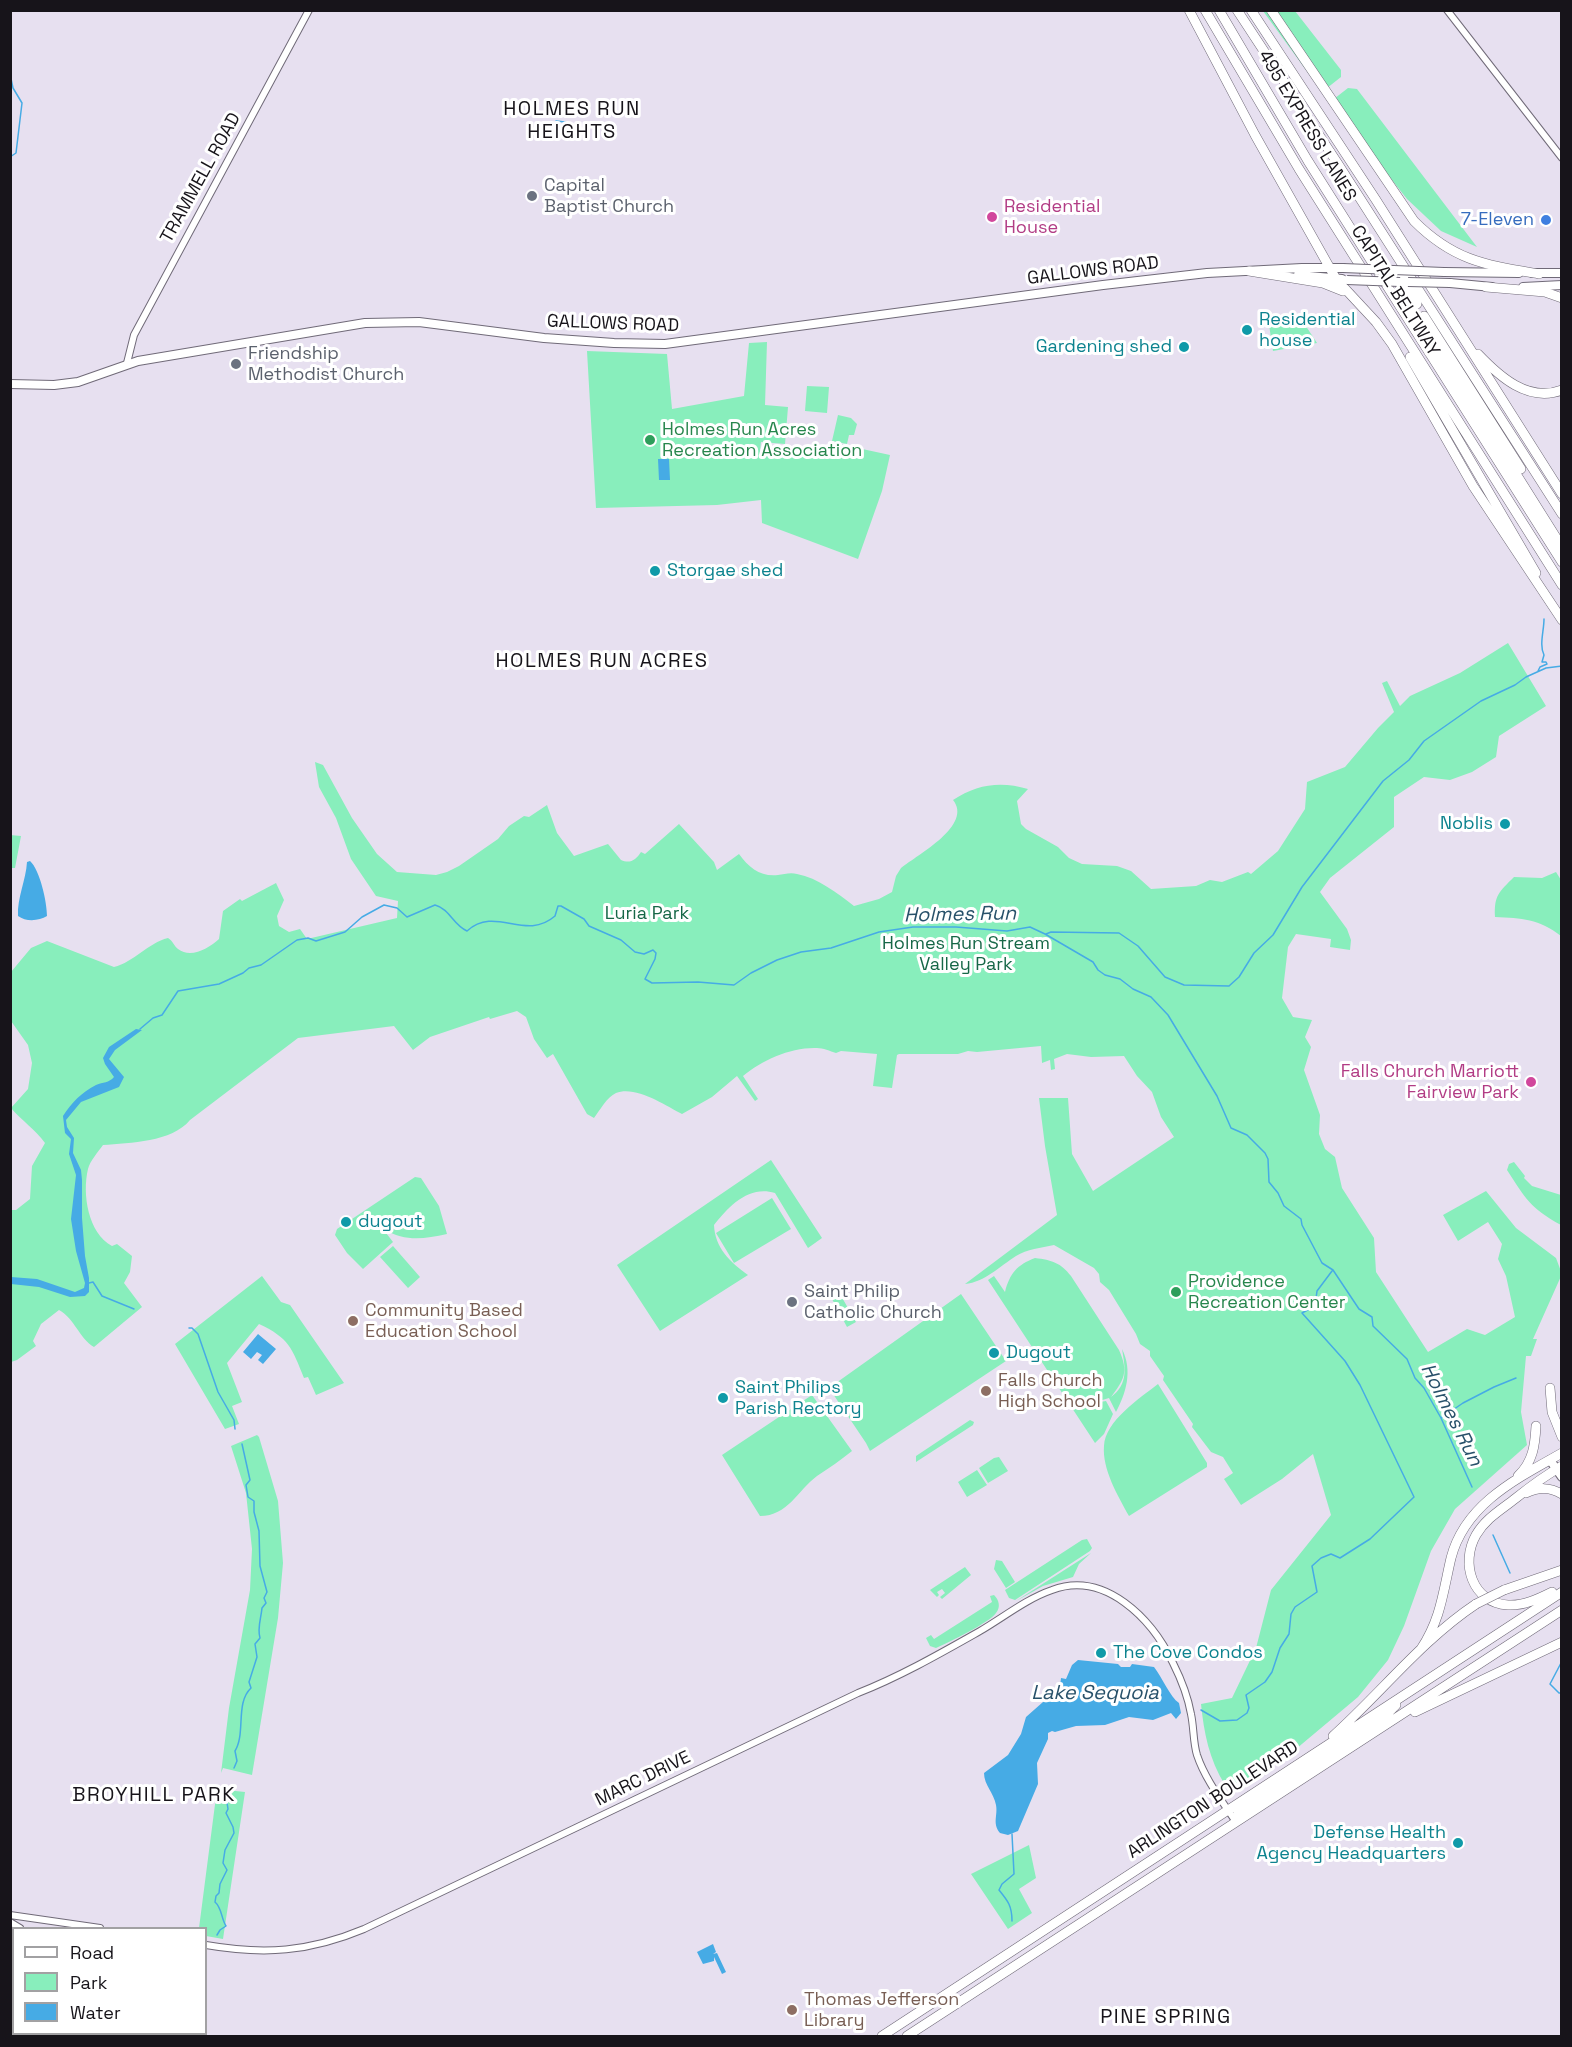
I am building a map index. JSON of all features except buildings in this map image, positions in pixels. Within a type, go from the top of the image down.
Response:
[{"type":"highway","points":[[1189,10],[1255,135],[1336,279],[1376,322],[1392,344],[1473,486],[1562,618]]},
{"type":"highway","name":"CAPITAL BELTWAY","points":[[1205,10],[1299,169],[1562,585]]},
{"type":"highway","name":"495 EXPRESS LANES","points":[[1219,10],[1308,161],[1562,562]]},
{"type":"highway","name":"495 EXPRESS LANES","points":[[1237,10],[1345,174],[1562,514]]},
{"type":"highway","name":"CAPITAL BELTWAY","points":[[1251,10],[1562,494]]},
{"type":"highway","points":[[1271,10],[1404,209],[1419,226],[1441,244],[1481,264],[1539,273]]},
{"type":"highway","points":[[1299,169],[1562,618]]},
{"type":"highway","points":[[1404,270],[1407,295],[1562,547]]},
{"type":"highway","points":[[1249,271],[1323,283],[1349,295]]},
{"type":"highway","points":[[1486,287],[1545,292],[1562,298]]},
{"type":"highway","points":[[1407,295],[1562,535]]},
{"type":"highway","points":[[1464,340],[1490,367],[1514,385],[1543,393],[1562,390]]},
{"type":"highway","points":[[1550,1388],[1552,1412],[1562,1437]]},
{"type":"highway","points":[[1421,1649],[1436,1624],[1458,1538],[1471,1517],[1482,1505],[1525,1469],[1534,1449],[1536,1426]]},
{"type":"highway","points":[[1503,1489],[1562,1453]]},
{"type":"highway","points":[[1560,1470],[1494,1513],[1475,1536],[1468,1561],[1473,1582],[1483,1594],[1492,1601],[1506,1605],[1535,1600],[1562,1586]]},
{"type":"highway","points":[[1516,1498],[1540,1488],[1547,1488],[1562,1494]]},
{"type":"highway","points":[[1296,1766],[1363,1708],[1421,1649],[1460,1615],[1504,1590],[1562,1570]]},
{"type":"highway","name":"ARLINGTON BOULEVARD","points":[[882,2037],[1562,1592]]},
{"type":"highway","name":"ARLINGTON BOULEVARD","points":[[907,2037],[1562,1610]]},
{"type":"highway","points":[[1376,1731],[1562,1642]]},
{"type":"highway","points":[[1236,1822],[1238,1812],[1386,1715],[1408,1692]]},
{"type":"main road","name":"GALLOWS ROAD","points":[[10,384],[54,385],[78,382],[127,363],[339,326],[394,321],[439,323],[499,333],[572,341],[653,344],[687,342],[1103,285],[1208,273],[1343,268],[1562,273]]},
{"type":"main road","name":"GALLOWS ROAD","points":[[1274,271],[1347,280],[1450,283],[1486,287],[1562,285]]},
{"type":"main road","name":"GALLOWS ROAD","points":[[10,377],[27,383]]},
{"type":"main road","points":[[1550,1460],[1560,1470]]},
{"type":"street","name":"TRAMMELL ROAD","points":[[127,363],[134,335],[309,10]]},
{"type":"street","points":[[1447,10],[1562,158]]},
{"type":"street","name":"MARC DRIVE","points":[[207,1946],[248,1951],[288,1951],[354,1934],[858,1693],[882,1684],[946,1650],[1043,1593],[1061,1587],[1079,1585],[1105,1591],[1122,1601],[1144,1620],[1164,1645],[1187,1696],[1197,1754],[1228,1810]]},
{"type":"street","points":[[1228,1810],[1236,1822]]},
{"type":"street","points":[[10,1915],[89,1927]]},
{"type":"green space","points":[[1263,11],[1295,11],[1341,70],[1341,77],[1322,92]]},
{"type":"green space","points":[[1348,88],[1357,89],[1477,247],[1441,231],[1407,199],[1330,102]]},
{"type":"green space","points":[[1298,314],[1317,343],[1273,351],[1268,318]]},
{"type":"green space","points":[[767,342],[765,405],[788,407],[785,444],[761,442],[760,451],[822,455],[830,442],[890,455],[882,491],[858,559],[762,523],[761,500],[717,505],[596,508],[587,351],[667,354],[672,409],[744,396],[749,343]]},
{"type":"green space","points":[[807,386],[829,387],[827,413],[805,411]]},
{"type":"green space","points":[[838,415],[851,418],[857,424],[854,435],[849,435],[847,444],[832,441]]},
{"type":"green space","points":[[1508,643],[1546,706],[1499,736],[1496,757],[1472,772],[1450,780],[1424,777],[1394,797],[1394,827],[1330,878],[1320,892],[1347,929],[1351,940],[1350,950],[1330,947],[1331,939],[1296,934],[1288,947],[1282,998],[1293,1017],[1312,1020],[1305,1037],[1311,1047],[1304,1070],[1320,1115],[1319,1134],[1325,1149],[1335,1157],[1342,1188],[1374,1238],[1376,1272],[1428,1352],[1467,1329],[1485,1335],[1515,1317],[1506,1276],[1498,1259],[1502,1244],[1488,1222],[1458,1241],[1443,1215],[1486,1191],[1516,1228],[1556,1258],[1562,1274],[1533,1339],[1537,1339],[1531,1356],[1526,1356],[1521,1412],[1527,1445],[1455,1509],[1431,1551],[1404,1626],[1388,1660],[1358,1697],[1296,1749],[1246,1781],[1225,1785],[1208,1746],[1201,1704],[1232,1698],[1256,1648],[1271,1590],[1331,1515],[1313,1454],[1282,1479],[1241,1505],[1224,1479],[1233,1473],[1223,1457],[1211,1452],[1192,1427],[1193,1424],[1163,1380],[1164,1376],[1150,1356],[1150,1351],[1140,1344],[1109,1290],[1100,1282],[1099,1274],[1094,1268],[1054,1245],[1020,1254],[986,1277],[965,1284],[1057,1215],[1039,1098],[1068,1098],[1072,1154],[1093,1191],[1174,1137],[1161,1117],[1152,1092],[1137,1076],[1124,1056],[1091,1057],[1067,1054],[1054,1059],[1055,1069],[1051,1070],[1050,1060],[1042,1063],[1041,1046],[968,1051],[958,1054],[899,1054],[892,1088],[873,1086],[877,1054],[841,1051],[836,1053],[822,1048],[807,1048],[777,1056],[743,1076],[758,1099],[755,1101],[737,1076],[712,1097],[682,1114],[650,1097],[624,1091],[610,1097],[594,1118],[587,1114],[553,1054],[547,1058],[534,1039],[526,1017],[517,1011],[490,1019],[489,1017],[430,1037],[413,1050],[394,1026],[298,1038],[173,1133],[150,1140],[103,1145],[88,1169],[86,1190],[89,1212],[92,1223],[104,1240],[112,1246],[117,1244],[132,1256],[130,1272],[124,1283],[142,1307],[94,1347],[59,1310],[41,1324],[33,1341],[36,1346],[11,1362],[11,1210],[16,1210],[30,1199],[32,1166],[45,1143],[11,1108],[28,1089],[32,1063],[28,1045],[11,1021],[11,972],[31,948],[47,941],[114,967],[168,938],[183,952],[200,951],[219,939],[223,911],[240,899],[242,901],[276,883],[284,900],[277,916],[279,926],[289,932],[300,929],[307,939],[397,918],[398,901],[376,896],[351,859],[336,818],[319,787],[315,762],[323,765],[352,818],[377,854],[397,872],[436,875],[447,872],[498,839],[509,826],[547,805],[557,833],[574,856],[608,844],[621,860],[630,861],[641,852],[645,854],[679,824],[714,862],[717,870],[739,854],[751,867],[761,873],[772,875],[792,873],[805,876],[827,887],[854,906],[879,899],[892,892],[896,876],[901,868],[931,847],[950,829],[956,819],[957,810],[953,800],[980,787],[1008,785],[1028,789],[1017,801],[1021,824],[1058,847],[1069,858],[1082,864],[1117,866],[1131,871],[1151,889],[1196,886],[1210,880],[1222,882],[1248,872],[1251,874],[1278,851],[1305,809],[1307,782],[1345,767],[1394,712],[1382,683],[1387,681],[1400,706],[1410,696],[1460,673]]},
{"type":"green space","points":[[10,835],[21,836],[15,868],[11,868]]},
{"type":"green space","points":[[1556,872],[1561,880],[1561,936],[1530,920],[1495,917],[1498,894],[1514,877],[1542,878]]},
{"type":"green space","points":[[771,1160],[822,1238],[808,1248],[775,1193],[757,1192],[740,1199],[714,1225],[720,1248],[735,1265],[748,1275],[660,1331],[617,1265]]},
{"type":"green space","points":[[1514,1162],[1532,1186],[1561,1195],[1561,1225],[1535,1208],[1524,1196],[1507,1170],[1509,1164]]},
{"type":"green space","points":[[415,1177],[421,1178],[439,1206],[447,1234],[407,1238],[383,1229],[393,1242],[363,1269],[347,1253],[335,1235],[337,1229]]},
{"type":"green space","points":[[772,1198],[791,1229],[734,1263],[716,1233]]},
{"type":"green space","points":[[393,1246],[420,1277],[408,1288],[380,1257]]},
{"type":"green space","points":[[1035,1258],[1056,1263],[1064,1268],[1119,1350],[1124,1364],[1124,1375],[1125,1369],[1122,1349],[1128,1374],[1123,1397],[1116,1412],[1109,1398],[1089,1404],[1106,1401],[1113,1414],[1104,1434],[1095,1443],[988,1280],[994,1276],[1005,1292],[1009,1280],[1023,1264]],"holes":[[[1124,1375],[1121,1387],[1111,1397]]]},
{"type":"green space","points":[[262,1276],[281,1302],[290,1305],[344,1383],[316,1395],[308,1377],[304,1378],[288,1345],[277,1334],[259,1324],[227,1363],[242,1402],[232,1406],[239,1424],[225,1429],[175,1344]]},
{"type":"green space","points":[[840,1294],[856,1322],[847,1327],[832,1299]]},
{"type":"green space","points":[[961,1294],[1006,1361],[870,1451],[829,1388]]},
{"type":"green space","points":[[1158,1384],[1207,1463],[1207,1467],[1129,1516],[1108,1473],[1104,1446],[1110,1428],[1117,1419]]},
{"type":"green space","points":[[812,1395],[852,1451],[817,1476],[792,1502],[778,1512],[760,1516],[722,1455]]},
{"type":"green space","points":[[970,1420],[974,1422],[973,1425],[916,1462],[916,1456]]},
{"type":"green space","points":[[257,1435],[278,1501],[283,1563],[278,1618],[252,1775],[223,1768],[221,1773],[229,1708],[250,1590],[252,1549],[246,1493],[231,1446]]},
{"type":"green space","points":[[999,1457],[1008,1471],[988,1483],[979,1468]]},
{"type":"green space","points":[[977,1470],[987,1485],[967,1497],[958,1482]]},
{"type":"green space","points":[[1087,1539],[1092,1548],[1090,1551],[1015,1600],[1009,1598],[1005,1590]]},
{"type":"green space","points":[[1091,1553],[1079,1564],[1073,1577],[1043,1586],[1016,1601]]},
{"type":"green space","points":[[996,1560],[1002,1561],[1015,1582],[1006,1588],[994,1569]]},
{"type":"green space","points":[[965,1567],[971,1575],[942,1599],[940,1597],[945,1593],[942,1589],[937,1592],[939,1595],[937,1597],[930,1590]]},
{"type":"green space","points":[[994,1595],[998,1601],[998,1611],[986,1622],[936,1648],[930,1646],[926,1638],[931,1635],[934,1639],[992,1602],[990,1596]]},
{"type":"green space","points":[[217,1789],[245,1792],[223,1939],[207,1936],[207,1927],[199,1927]]},
{"type":"green space","points":[[1029,1845],[1036,1878],[1019,1889],[1032,1913],[1008,1929],[971,1874]]},
{"type":"water","points":[[658,459],[669,459],[670,480],[659,480]]},
{"type":"water","points":[[30,861],[37,871],[42,887],[47,916],[32,920],[18,916],[27,862]]},
{"type":"water","points":[[136,1029],[142,1030],[115,1050],[109,1059],[124,1077],[119,1087],[81,1102],[66,1120],[67,1127],[74,1138],[73,1153],[81,1170],[82,1218],[89,1292],[85,1296],[70,1297],[39,1287],[11,1284],[11,1277],[37,1279],[75,1292],[84,1288],[85,1283],[76,1251],[71,1219],[76,1175],[69,1154],[71,1139],[65,1133],[63,1116],[81,1095],[114,1077],[103,1058],[109,1047]]},
{"type":"water","points":[[258,1334],[276,1349],[263,1364],[258,1360],[262,1355],[257,1352],[251,1359],[243,1352]]},
{"type":"water","name":"Lake Sequoia","points":[[1078,1660],[1118,1664],[1121,1667],[1130,1667],[1132,1664],[1154,1667],[1179,1703],[1181,1713],[1176,1719],[1171,1713],[1153,1720],[1129,1717],[1105,1725],[1076,1726],[1048,1733],[1048,1739],[1037,1763],[1038,1784],[1018,1831],[1008,1835],[1000,1833],[996,1823],[995,1801],[984,1773],[1008,1755],[1021,1734],[1026,1717],[1060,1687],[1061,1678],[1066,1679],[1072,1665]]},
{"type":"water","points":[[713,1944],[716,1952],[713,1954],[717,1953],[726,1972],[722,1974],[714,1957],[714,1961],[703,1964],[697,1952]]},
{"type":"waterway","points":[[10,74],[13,88],[22,103],[16,153],[10,157]]},
{"type":"waterway","points":[[556,121],[565,122],[584,130]]},
{"type":"waterway","points":[[1538,671],[1540,667],[1547,664],[1542,662],[1544,619]]},
{"type":"waterway","points":[[1046,934],[1051,932],[1119,933],[1138,946],[1165,977],[1184,985],[1229,986],[1239,977],[1254,953],[1273,935],[1302,887],[1383,781],[1409,760],[1424,741],[1481,701],[1546,668],[1562,666]]},
{"type":"waterway","name":"Holmes Run","points":[[140,1029],[153,1018],[162,1015],[178,991],[219,984],[249,968],[261,965],[297,940],[308,938],[316,941],[345,932],[362,917],[384,905],[397,908],[407,917],[435,905],[467,931],[478,924],[489,921],[533,926],[544,923],[555,916],[558,906],[561,906],[584,919],[589,926],[621,940],[635,952],[644,954],[653,950],[656,953],[655,959],[645,979],[652,983],[698,982],[734,985],[751,973],[777,960],[801,952],[831,948],[879,932],[913,927],[956,927],[1007,931],[1030,927],[1093,962],[1105,975],[1120,979],[1133,989],[1151,997],[1168,1015],[1217,1096],[1231,1128],[1247,1135],[1265,1153],[1268,1159],[1269,1182],[1278,1193],[1284,1206],[1301,1219],[1322,1263],[1333,1270],[1359,1309],[1372,1317],[1373,1326],[1407,1359],[1415,1378],[1424,1388],[1441,1418],[1472,1487]]},
{"type":"waterway","points":[[1201,1710],[1220,1721],[1237,1720],[1247,1713],[1249,1708],[1246,1695],[1265,1682],[1272,1672],[1280,1648],[1289,1634],[1291,1614],[1295,1607],[1317,1592],[1312,1566],[1321,1558],[1331,1554],[1340,1558],[1370,1539],[1414,1497],[1360,1385],[1345,1361],[1302,1313],[1315,1306],[1317,1291],[1332,1271]]},
{"type":"waterway","points":[[89,1283],[93,1282],[102,1296],[134,1309]]},
{"type":"waterway","points":[[189,1328],[198,1334],[218,1392],[234,1420],[235,1429]]},
{"type":"waterway","points":[[1441,1418],[1463,1403],[1516,1378]]},
{"type":"waterway","points":[[234,1768],[237,1761],[235,1751],[240,1736],[243,1702],[251,1688],[249,1682],[257,1657],[255,1644],[260,1638],[262,1608],[266,1603],[264,1598],[267,1592],[260,1566],[259,1531],[254,1512],[254,1501],[248,1497],[246,1485],[250,1480],[242,1444]]},
{"type":"waterway","name":"Holmes Run","points":[[1493,1535],[1510,1573]]},
{"type":"waterway","name":"Holmes Run","points":[[1561,1663],[1550,1684],[1562,1693]]},
{"type":"waterway","points":[[217,1935],[226,1926],[215,1902],[227,1870],[223,1863],[225,1850],[234,1833],[226,1813],[228,1809],[226,1796],[231,1792]]},
{"type":"waterway","points":[[1012,1834],[1014,1874],[1002,1884],[999,1890],[1009,1904],[1012,1921]]},
{"type":"place","name":"Capital Baptist Church","points":[[532,196]]},
{"type":"place","name":"Residential House","points":[[992,217]]},
{"type":"place","name":"7-Eleven","points":[[1546,220]]},
{"type":"place","name":"Residential house","points":[[1247,330]]},
{"type":"place","name":"Gardening shed","points":[[1184,347]]},
{"type":"place","name":"Friendship Methodist Church","points":[[236,364]]},
{"type":"place","name":"Holmes Run Acres Recreation Association","points":[[650,440]]},
{"type":"place","name":"Storgae shed","points":[[655,571]]},
{"type":"place","name":"Noblis","points":[[1505,824]]},
{"type":"place","name":"Falls Church Marriott Fairview Park","points":[[1531,1082]]},
{"type":"place","name":"dugout","points":[[346,1222]]},
{"type":"place","name":"Providence Recreation Center","points":[[1176,1292]]},
{"type":"place","name":"Saint Philip Catholic Church","points":[[792,1302]]},
{"type":"place","name":"Community Based Education School","points":[[353,1321]]},
{"type":"place","name":"Dugout","points":[[994,1353]]},
{"type":"place","name":"Falls Church High School","points":[[986,1391]]},
{"type":"place","name":"Saint Philips Parish Rectory","points":[[723,1398]]},
{"type":"place","name":"The Cove Condos","points":[[1101,1653]]},
{"type":"place","name":"Defense Health Agency Headquarters","points":[[1458,1843]]},
{"type":"place","name":"Thomas Jefferson Library","points":[[792,2010]]},
{"type":"district","name":"HOLMES RUN HEIGHTS","points":[[572,122]]},
{"type":"district","name":"HOLMES RUN ACRES","points":[[602,662]]},
{"type":"district","name":"BROYHILL PARK","points":[[154,1796]]},
{"type":"district","name":"PINE SPRING","points":[[1166,2018]]},
{"type":"park label","name":"Luria Park","points":[[647,914]]},
{"type":"park label","name":"Holmes Run Stream Valley Park","points":[[966,954]]}]
